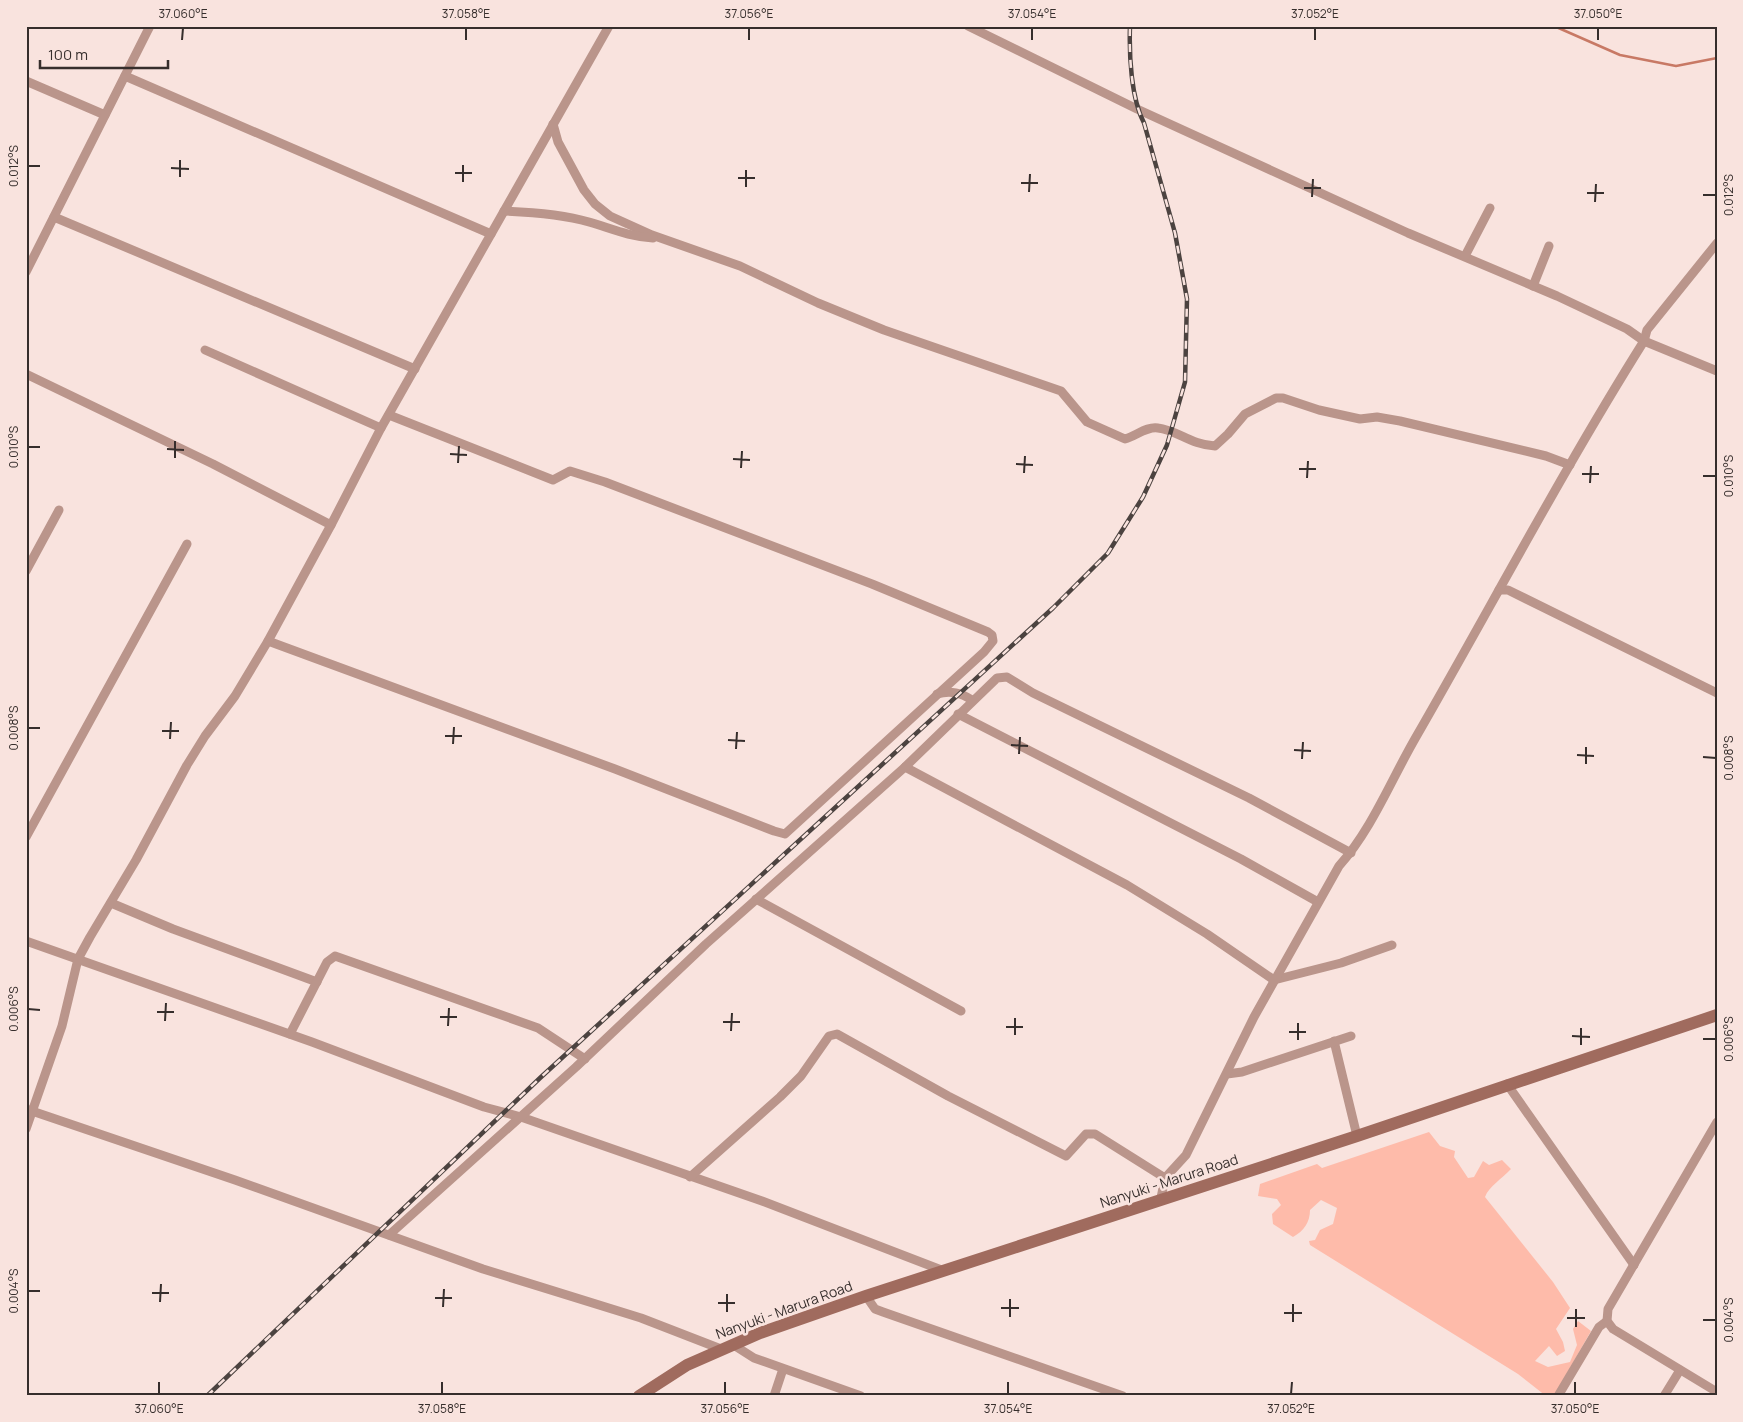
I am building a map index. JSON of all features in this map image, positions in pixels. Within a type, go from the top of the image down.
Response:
[{"type":"street","points":[[26,272],[150,26]]},
{"type":"street","points":[[26,1129],[29,1110],[62,1026],[78,959],[187,765],[205,736],[235,696],[268,641],[381,428],[609,26]]},
{"type":"street","points":[[968,26],[1137,109],[1408,233],[1534,286],[1627,329],[1644,341],[1717,371]]},
{"type":"street","points":[[125,76],[491,234]]},
{"type":"street","points":[[26,81],[105,115]]},
{"type":"street","points":[[553,124],[558,142],[571,167],[595,204],[610,216],[740,266],[818,303],[884,330],[1061,391],[1087,422],[1125,439],[1136,436],[1147,429],[1159,428],[1189,441],[1214,446],[1228,434],[1245,414],[1266,402],[1283,398],[1319,410],[1360,419],[1377,417],[1400,421],[1546,456],[1570,466]]},
{"type":"street","points":[[1465,256],[1490,208]]},
{"type":"street","points":[[504,211],[588,221],[629,236],[666,239]]},
{"type":"street","points":[[54,217],[415,369]]},
{"type":"street","points":[[1161,1198],[1165,1178],[1186,1155],[1274,980],[1339,866],[1351,853],[1499,590],[1644,341],[1646,330],[1717,243]]},
{"type":"street","points":[[1534,286],[1550,246]]},
{"type":"street","points":[[205,350],[381,428]]},
{"type":"street","points":[[26,374],[213,464],[331,525]]},
{"type":"street","points":[[268,641],[597,762],[785,834],[935,695],[991,646],[992,635],[872,584],[597,479],[570,471],[553,480],[389,415]]},
{"type":"street","points":[[26,571],[59,510]]},
{"type":"street","points":[[26,837],[187,544]]},
{"type":"street","points":[[1499,590],[1508,590],[1717,693]]},
{"type":"street","points":[[389,1235],[585,1059],[756,900],[905,767],[972,700],[997,678],[1008,677],[1033,693],[1301,824],[1351,853]]},
{"type":"street","points":[[935,695],[946,692],[960,693],[972,700]]},
{"type":"street","points":[[958,714],[1241,859],[1318,902]]},
{"type":"street","points":[[905,767],[1127,885],[1207,934],[1274,980],[1341,963],[1392,945]]},
{"type":"street","points":[[756,900],[961,1011]]},
{"type":"street","points":[[111,903],[173,929],[318,982]]},
{"type":"street","points":[[26,941],[290,1034],[484,1107],[521,1117],[808,1218],[944,1271]]},
{"type":"street","points":[[290,1034],[331,957],[342,957],[538,1028],[585,1059]]},
{"type":"street","name":"Nanyuki - Marura Road","points":[[640,1395],[687,1364],[726,1346],[866,1296],[1161,1198],[1357,1136],[1507,1084],[1717,1015]]},
{"type":"street","points":[[690,1177],[785,1092],[813,1062],[829,1036],[837,1034],[948,1096],[1066,1156],[1086,1134],[1095,1134],[1165,1178]]},
{"type":"street","points":[[1227,1074],[1242,1072],[1351,1036]]},
{"type":"street","points":[[1334,1041],[1357,1136]]},
{"type":"street","points":[[1507,1084],[1634,1265]]},
{"type":"street","points":[[29,1110],[483,1269],[726,1346],[783,1369],[861,1396]]},
{"type":"street","points":[[1717,1122],[1608,1309],[1607,1321],[1613,1329],[1717,1392]]},
{"type":"street","points":[[866,1296],[875,1309],[1123,1396]]},
{"type":"street","points":[[1558,1396],[1599,1327],[1607,1321]]},
{"type":"street","points":[[774,1396],[783,1369]]},
{"type":"street","points":[[1664,1396],[1680,1370]]},
{"type":"shaded area","points":[[1429,1132],[1440,1146],[1455,1151],[1454,1157],[1468,1178],[1474,1177],[1483,1161],[1489,1165],[1502,1160],[1511,1169],[1493,1186],[1485,1197],[1553,1282],[1570,1308],[1556,1329],[1563,1342],[1565,1351],[1557,1356],[1549,1346],[1535,1361],[1548,1367],[1570,1362],[1577,1345],[1573,1329],[1578,1321],[1591,1331],[1554,1396],[1546,1396],[1518,1374],[1310,1245],[1309,1241],[1315,1240],[1320,1230],[1333,1224],[1337,1208],[1321,1200],[1310,1210],[1308,1222],[1303,1229],[1293,1237],[1273,1224],[1272,1214],[1281,1205],[1277,1199],[1258,1196],[1260,1184],[1317,1164],[1322,1168]]},
{"type":"waterway","points":[[1554,26],[1620,55],[1676,66],[1717,58]]},
{"type":"railway","points":[[207,1396],[540,1078],[1053,608],[1108,553],[1143,497],[1167,445],[1185,382],[1187,299],[1175,233],[1136,101],[1131,63],[1130,26]]}]
